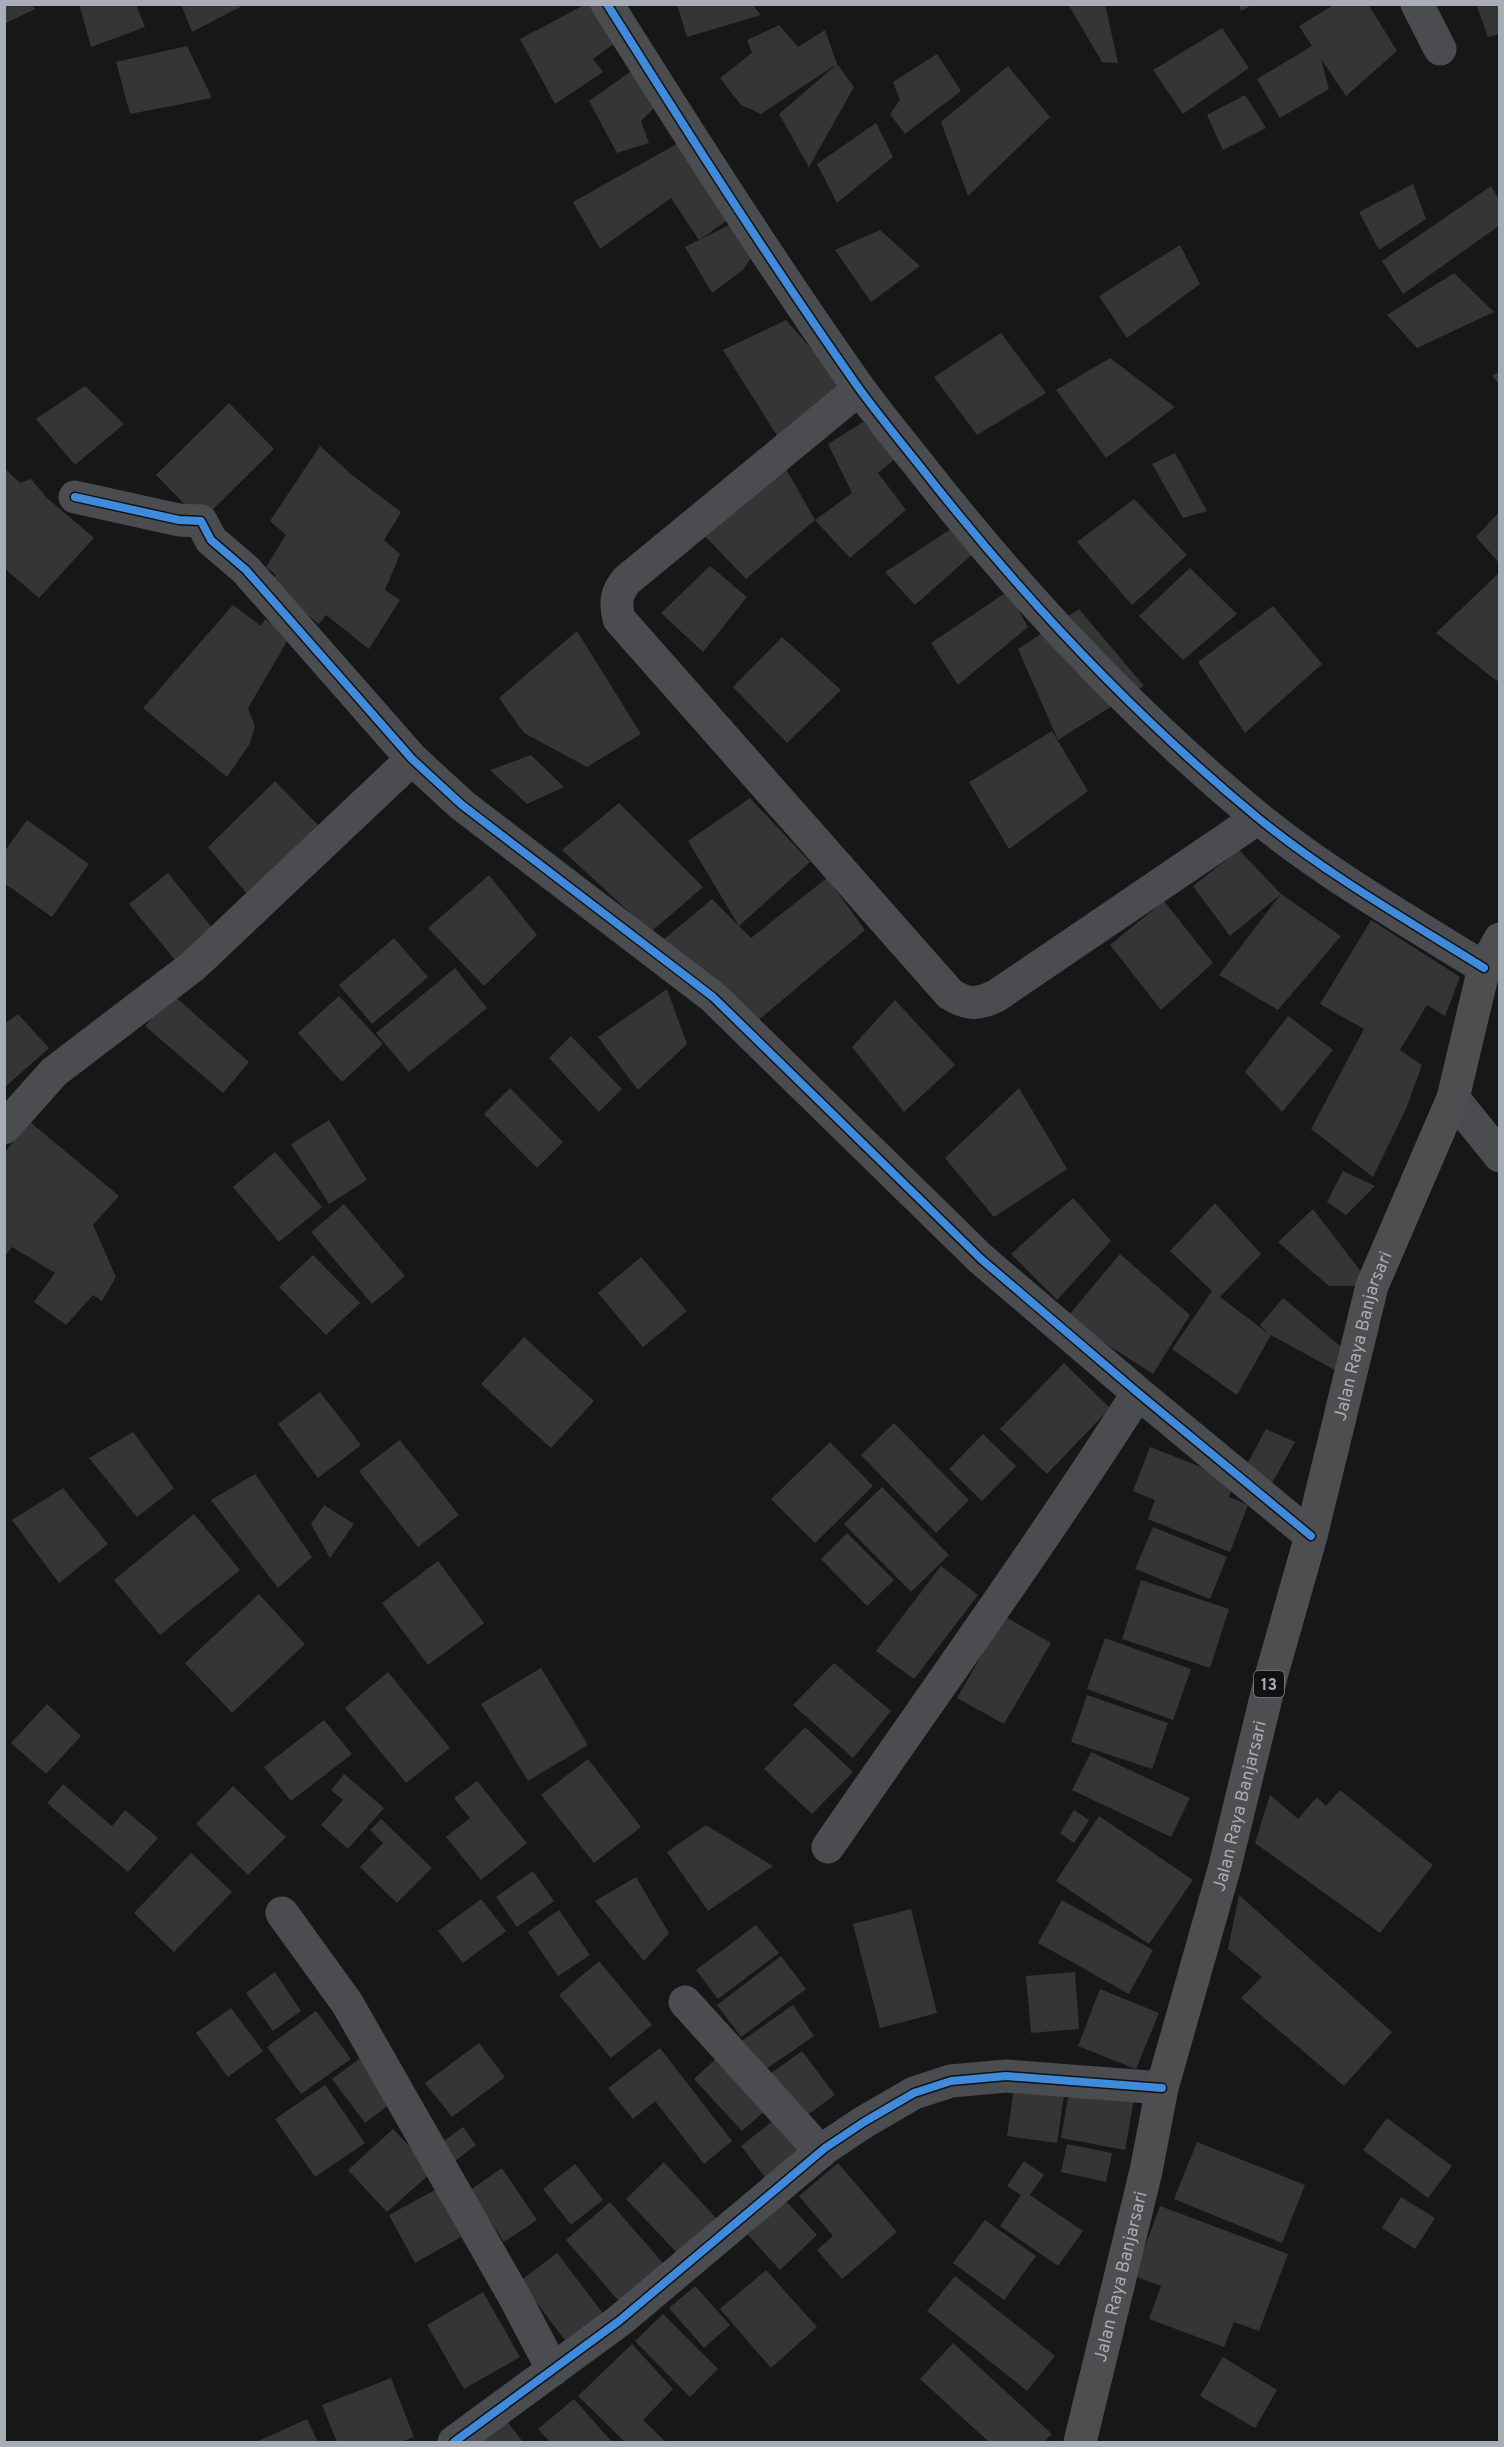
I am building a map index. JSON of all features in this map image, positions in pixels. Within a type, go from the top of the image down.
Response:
[{"type":"highway","name":"Jalan Raya Banjarsari","points":[[1080,2442],[1146,2171],[1162,2088],[1226,1866],[1272,1673],[1311,1536],[1372,1286],[1453,1098],[1484,968],[1500,939]]},
{"type":"street","points":[[607,4],[718,182],[859,389],[972,532],[1096,670],[1162,733],[1258,818],[1324,868],[1484,968]]},
{"type":"street","points":[[1417,4],[1440,49]]},
{"type":"street","points":[[859,389],[627,580],[620,589],[615,603],[619,619],[950,994],[965,1003],[979,1004],[996,996],[1258,818]]},
{"type":"street","points":[[75,497],[179,520],[201,521],[210,540],[246,570],[412,759],[462,805],[713,997],[957,1237],[1138,1393],[1311,1536]]},
{"type":"street","points":[[4,1128],[54,1072],[210,951],[412,759]]},
{"type":"street","points":[[1453,1098],[1500,1156]]},
{"type":"street","points":[[828,1847],[959,1656],[1018,1576],[1138,1393]]},
{"type":"street","points":[[282,1913],[347,2003],[514,2296],[553,2370]]},
{"type":"street","points":[[685,2002],[821,2152]]},
{"type":"street","points":[[454,2442],[619,2321],[821,2152],[864,2122],[914,2093],[951,2080],[1006,2076],[1162,2088]]},
{"type":"building","points":[[4,4],[32,4],[35,9],[4,24]]},
{"type":"building","points":[[79,4],[136,4],[145,27],[91,47]]},
{"type":"building","points":[[181,4],[239,4],[240,7],[192,32]]},
{"type":"building","points":[[586,4],[607,4],[626,35],[593,59],[603,72],[555,104],[520,39]]},
{"type":"building","points":[[1068,4],[1105,4],[1118,63],[1102,62]]},
{"type":"building","points":[[1239,4],[1253,4],[1241,11]]},
{"type":"building","points":[[1335,4],[1368,4],[1397,51],[1346,96],[1321,59],[1329,89],[1280,118],[1257,79],[1312,46],[1299,26]]},
{"type":"building","points":[[1476,4],[1500,4],[1500,34],[1488,37]]},
{"type":"building","points":[[677,5],[753,5],[761,15],[687,37]]},
{"type":"building","points":[[779,25],[798,47],[825,30],[837,64],[761,114],[741,105],[720,78],[752,53],[747,40]]},
{"type":"building","points":[[1222,28],[1249,68],[1183,114],[1153,70]]},
{"type":"building","points":[[187,46],[212,98],[130,114],[116,62]]},
{"type":"building","points":[[937,54],[961,91],[905,134],[890,114],[900,100],[893,82]]},
{"type":"building","points":[[643,63],[665,97],[641,121],[649,143],[617,153],[589,101]]},
{"type":"building","points":[[837,64],[854,87],[809,167],[779,114]]},
{"type":"building","points":[[1008,66],[1050,117],[968,196],[941,122]]},
{"type":"building","points":[[1245,95],[1266,128],[1223,150],[1207,115]]},
{"type":"building","points":[[876,123],[893,157],[837,203],[817,164]]},
{"type":"building","points":[[684,140],[732,217],[699,240],[671,198],[600,249],[573,202]]},
{"type":"building","points":[[1413,184],[1426,219],[1379,250],[1359,212]]},
{"type":"building","points":[[1491,186],[1500,201],[1500,225],[1403,294],[1382,261]]},
{"type":"building","points":[[743,218],[760,243],[743,270],[712,293],[685,247]]},
{"type":"building","points":[[880,230],[920,266],[871,302],[835,250]]},
{"type":"building","points":[[1180,245],[1200,284],[1127,338],[1099,296]]},
{"type":"building","points":[[1454,273],[1494,312],[1417,348],[1387,315]]},
{"type":"building","points":[[786,320],[852,395],[786,450],[723,350]]},
{"type":"building","points":[[1001,333],[1046,393],[977,435],[934,377]]},
{"type":"building","points":[[1110,358],[1175,407],[1106,458],[1056,390]]},
{"type":"building","points":[[1500,371],[1500,385],[1492,376]]},
{"type":"building","points":[[85,386],[124,424],[75,465],[36,419]]},
{"type":"building","points":[[229,403],[274,449],[201,521],[156,475]]},
{"type":"building","points":[[863,422],[896,458],[878,473],[906,510],[850,558],[815,520],[852,493],[828,444]]},
{"type":"building","points":[[320,446],[352,475],[401,512],[384,540],[400,554],[385,590],[400,600],[369,649],[326,615],[319,624],[268,584],[276,575],[266,567],[286,535],[270,521]]},
{"type":"building","points":[[1175,453],[1207,511],[1183,518],[1152,464]]},
{"type":"building","points":[[785,467],[815,520],[746,579],[701,532]]},
{"type":"building","points":[[4,468],[20,483],[31,479],[47,498],[94,538],[39,598],[4,568]]},
{"type":"building","points":[[1134,499],[1187,555],[1132,605],[1077,542]]},
{"type":"building","points":[[1500,511],[1500,564],[1476,537]]},
{"type":"building","points":[[951,529],[983,545],[915,605],[885,572]]},
{"type":"building","points":[[710,566],[747,597],[703,652],[661,613]]},
{"type":"building","points":[[1190,568],[1237,614],[1183,660],[1139,616]]},
{"type":"building","points":[[1500,572],[1500,678],[1497,681],[1436,633]]},
{"type":"building","points":[[1008,591],[1028,627],[958,685],[931,643]]},
{"type":"building","points":[[233,605],[261,626],[265,619],[289,638],[248,708],[255,726],[249,745],[227,777],[143,708]]},
{"type":"building","points":[[1273,606],[1322,664],[1245,733],[1198,662]]},
{"type":"building","points":[[1079,609],[1144,686],[1058,740],[1018,649]]},
{"type":"building","points":[[577,631],[641,734],[587,767],[524,733],[499,698]]},
{"type":"building","points":[[782,637],[841,690],[787,743],[733,687]]},
{"type":"building","points":[[1052,731],[1088,791],[1009,849],[969,782]]},
{"type":"building","points":[[531,755],[564,787],[527,804],[490,770]]},
{"type":"building","points":[[275,781],[318,825],[251,899],[208,847]]},
{"type":"building","points":[[750,798],[810,862],[739,926],[688,841]]},
{"type":"building","points":[[619,803],[703,887],[651,932],[562,850]]},
{"type":"building","points":[[27,820],[89,864],[52,917],[4,883],[4,852]]},
{"type":"building","points":[[1239,850],[1281,894],[1230,936],[1193,886]]},
{"type":"building","points":[[168,873],[213,929],[175,960],[129,904]]},
{"type":"building","points":[[489,875],[537,935],[484,986],[428,928]]},
{"type":"building","points":[[827,878],[865,930],[748,1029],[663,940],[712,899],[751,938]]},
{"type":"building","points":[[1281,894],[1341,936],[1278,1010],[1219,975]]},
{"type":"building","points":[[1164,901],[1213,963],[1161,1010],[1110,945]]},
{"type":"building","points":[[1371,920],[1460,977],[1445,1016],[1427,1005],[1400,1050],[1422,1065],[1406,1109],[1373,1177],[1311,1129],[1364,1029],[1320,1004]]},
{"type":"building","points":[[394,938],[428,977],[372,1024],[339,985]]},
{"type":"building","points":[[455,968],[487,1008],[409,1072],[376,1033]]},
{"type":"building","points":[[667,989],[687,1044],[638,1090],[598,1037]]},
{"type":"building","points":[[172,994],[249,1062],[223,1093],[145,1026]]},
{"type":"building","points":[[339,996],[383,1044],[342,1082],[298,1033]]},
{"type":"building","points":[[895,1000],[955,1065],[904,1112],[852,1047]]},
{"type":"building","points":[[18,1014],[49,1048],[4,1088],[4,1024]]},
{"type":"building","points":[[1288,1016],[1333,1050],[1282,1112],[1245,1072]]},
{"type":"building","points":[[571,1036],[622,1089],[599,1112],[549,1058]]},
{"type":"building","points":[[510,1088],[563,1142],[537,1168],[484,1114]]},
{"type":"building","points":[[1019,1088],[1067,1169],[994,1217],[945,1158]]},
{"type":"building","points":[[329,1120],[367,1180],[329,1204],[291,1144]]},
{"type":"building","points":[[30,1122],[119,1196],[93,1225],[116,1277],[102,1301],[93,1295],[66,1325],[34,1302],[55,1273],[12,1247],[4,1257],[4,1153]]},
{"type":"building","points":[[275,1152],[322,1207],[279,1242],[233,1187]]},
{"type":"building","points":[[1343,1171],[1375,1186],[1346,1215],[1327,1202]]},
{"type":"building","points":[[1073,1198],[1111,1241],[1057,1300],[1011,1254]]},
{"type":"building","points":[[1215,1203],[1261,1254],[1220,1297],[1269,1334],[1260,1325],[1283,1298],[1346,1351],[1351,1379],[1271,1335],[1237,1395],[1172,1349],[1212,1291],[1170,1251]]},
{"type":"building","points":[[344,1204],[405,1276],[372,1304],[311,1232]]},
{"type":"building","points":[[1313,1209],[1372,1286],[1329,1286],[1278,1242]]},
{"type":"building","points":[[1120,1254],[1190,1315],[1153,1374],[1103,1342],[1060,1326]]},
{"type":"building","points":[[313,1255],[360,1303],[326,1335],[279,1287]]},
{"type":"building","points":[[641,1257],[687,1311],[643,1347],[598,1293]]},
{"type":"building","points":[[524,1337],[594,1401],[551,1448],[481,1384]]},
{"type":"building","points":[[1064,1363],[1110,1408],[1047,1474],[1000,1429]]},
{"type":"building","points":[[320,1392],[361,1445],[318,1478],[278,1424]]},
{"type":"building","points":[[894,1423],[969,1500],[936,1533],[861,1455]]},
{"type":"building","points":[[1266,1429],[1295,1442],[1266,1494],[1241,1475]]},
{"type":"building","points":[[133,1432],[174,1488],[137,1517],[89,1458]]},
{"type":"building","points":[[983,1434],[1016,1466],[982,1501],[949,1469]]},
{"type":"building","points":[[400,1440],[459,1515],[418,1547],[359,1471]]},
{"type":"building","points":[[830,1442],[873,1486],[815,1543],[771,1499]]},
{"type":"building","points":[[1150,1447],[1235,1480],[1229,1497],[1248,1505],[1230,1552],[1148,1519],[1155,1500],[1133,1491]]},
{"type":"building","points":[[255,1474],[312,1557],[278,1588],[211,1500]]},
{"type":"building","points":[[882,1487],[949,1555],[911,1592],[844,1524]]},
{"type":"building","points":[[63,1488],[108,1544],[59,1583],[12,1520]]},
{"type":"building","points":[[324,1505],[354,1524],[330,1558],[311,1524]]},
{"type":"building","points":[[194,1514],[240,1570],[160,1635],[114,1580]]},
{"type":"building","points":[[1153,1527],[1227,1557],[1210,1599],[1135,1569]]},
{"type":"building","points":[[847,1533],[894,1580],[867,1606],[821,1559]]},
{"type":"building","points":[[438,1561],[484,1623],[428,1665],[382,1603]]},
{"type":"building","points":[[941,1566],[978,1595],[914,1679],[876,1651]]},
{"type":"building","points":[[1141,1580],[1229,1609],[1210,1668],[1122,1639]]},
{"type":"building","points":[[259,1594],[305,1644],[232,1713],[185,1663]]},
{"type":"building","points":[[1004,1616],[1051,1643],[1004,1724],[957,1698]]},
{"type":"building","points":[[1105,1638],[1191,1669],[1173,1720],[1087,1689]]},
{"type":"building","points":[[834,1663],[891,1711],[853,1758],[793,1705]]},
{"type":"building","points":[[541,1668],[588,1745],[528,1781],[481,1704]]},
{"type":"building","points":[[388,1672],[450,1748],[406,1783],[345,1708]]},
{"type":"building","points":[[1087,1695],[1168,1723],[1152,1769],[1071,1742]]},
{"type":"building","points":[[47,1704],[81,1736],[46,1774],[11,1743]]},
{"type":"building","points":[[324,1720],[352,1754],[291,1801],[264,1767]]},
{"type":"building","points":[[805,1727],[853,1772],[812,1814],[764,1769]]},
{"type":"building","points":[[1091,1752],[1190,1798],[1171,1837],[1072,1790]]},
{"type":"building","points":[[588,1759],[641,1827],[594,1863],[541,1795]]},
{"type":"building","points":[[344,1774],[384,1808],[348,1849],[321,1825],[343,1800],[331,1790]]},
{"type":"building","points":[[477,1781],[527,1843],[481,1880],[446,1837],[470,1818],[454,1798]]},
{"type":"building","points":[[63,1784],[112,1826],[125,1810],[158,1838],[128,1872],[47,1803]]},
{"type":"building","points":[[233,1786],[286,1837],[248,1875],[196,1824]]},
{"type":"building","points":[[1340,1790],[1433,1865],[1380,1933],[1255,1843],[1270,1795],[1298,1819],[1317,1797],[1326,1806]]},
{"type":"building","points":[[1074,1810],[1089,1820],[1074,1843],[1060,1833]]},
{"type":"building","points":[[1099,1816],[1193,1880],[1149,1944],[1056,1881]]},
{"type":"building","points":[[381,1819],[432,1868],[397,1903],[360,1867],[383,1843],[370,1830]]},
{"type":"building","points":[[706,1825],[773,1866],[708,1911],[667,1852]]},
{"type":"building","points":[[191,1853],[232,1892],[174,1952],[134,1913]]},
{"type":"building","points":[[533,1871],[554,1901],[517,1927],[496,1897]]},
{"type":"building","points":[[636,1877],[669,1933],[644,1961],[595,1901]]},
{"type":"building","points":[[1239,1895],[1392,2032],[1344,2086],[1241,1998],[1262,1977],[1228,1949]]},
{"type":"building","points":[[481,1899],[506,1931],[463,1963],[438,1931]]},
{"type":"building","points":[[1062,1900],[1153,1950],[1129,1994],[1038,1943]]},
{"type":"building","points":[[911,1909],[937,2013],[880,2028],[853,1924]]},
{"type":"building","points":[[559,1910],[590,1955],[558,1976],[528,1932]]},
{"type":"building","points":[[756,1925],[779,1953],[718,1999],[696,1970]]},
{"type":"building","points":[[781,1956],[806,1989],[741,2037],[717,2005]]},
{"type":"building","points":[[599,1961],[652,2025],[611,2058],[559,1995]]},
{"type":"building","points":[[275,1972],[301,2011],[273,2031],[246,1993]]},
{"type":"building","points":[[1075,1972],[1079,2029],[1031,2033],[1026,1976]]},
{"type":"building","points":[[1100,1989],[1159,2013],[1136,2069],[1078,2046]]},
{"type":"building","points":[[793,2005],[814,2036],[762,2072],[740,2042]]},
{"type":"building","points":[[231,2008],[263,2051],[228,2077],[196,2033]]},
{"type":"building","points":[[316,2011],[351,2059],[301,2094],[267,2047]]},
{"type":"building","points":[[479,2043],[505,2077],[452,2117],[425,2083]]},
{"type":"building","points":[[660,2048],[732,2141],[704,2164],[655,2101],[633,2119],[608,2088]]},
{"type":"building","points":[[802,2051],[835,2095],[803,2118],[770,2074]]},
{"type":"building","points":[[720,2055],[768,2108],[742,2131],[694,2079]]},
{"type":"building","points":[[362,2057],[395,2100],[365,2123],[332,2079]]},
{"type":"building","points":[[1015,2081],[1065,2089],[1057,2143],[1007,2136]]},
{"type":"building","points":[[325,2085],[365,2143],[315,2177],[275,2119]]},
{"type":"building","points":[[1070,2087],[1134,2099],[1125,2150],[1061,2138]]},
{"type":"building","points":[[779,2116],[807,2152],[768,2181],[741,2146]]},
{"type":"building","points":[[1387,2118],[1452,2166],[1428,2198],[1363,2150]]},
{"type":"building","points":[[463,2127],[476,2145],[451,2164],[437,2146]]},
{"type":"building","points":[[393,2129],[433,2171],[387,2212],[348,2170]]},
{"type":"building","points":[[1197,2142],[1305,2185],[1282,2243],[1174,2199]]},
{"type":"building","points":[[1067,2144],[1112,2153],[1106,2182],[1061,2172]]},
{"type":"building","points":[[1024,2161],[1044,2175],[1030,2195],[1083,2231],[1058,2266],[1000,2226],[1021,2195],[1007,2186]]},
{"type":"building","points":[[664,2162],[717,2219],[679,2255],[626,2199]]},
{"type":"building","points":[[838,2163],[897,2232],[842,2279],[817,2250],[833,2236],[799,2196]]},
{"type":"building","points":[[575,2164],[603,2200],[571,2225],[543,2189]]},
{"type":"building","points":[[502,2168],[537,2220],[504,2242],[470,2190]]},
{"type":"building","points":[[435,2190],[461,2237],[415,2263],[389,2215]]},
{"type":"building","points":[[1401,2197],[1435,2218],[1415,2249],[1382,2228]]},
{"type":"building","points":[[785,2200],[817,2235],[780,2270],[748,2235]]},
{"type":"building","points":[[610,2202],[668,2269],[623,2306],[566,2240]]},
{"type":"building","points":[[1160,2206],[1288,2254],[1259,2331],[1234,2322],[1224,2347],[1149,2319],[1161,2286],[1134,2276]]},
{"type":"building","points":[[985,2220],[1036,2256],[1004,2300],[953,2263]]},
{"type":"building","points":[[557,2253],[605,2316],[568,2344],[520,2281]]},
{"type":"building","points":[[766,2270],[817,2327],[771,2368],[720,2309]]},
{"type":"building","points":[[955,2276],[1055,2356],[1027,2391],[927,2311]]},
{"type":"building","points":[[695,2286],[730,2325],[704,2348],[669,2308]]},
{"type":"building","points":[[483,2292],[520,2357],[464,2389],[427,2325]]},
{"type":"building","points":[[663,2314],[718,2369],[690,2397],[635,2341]]},
{"type":"building","points":[[953,2343],[1052,2434],[1044,2442],[989,2442],[920,2379]]},
{"type":"building","points":[[632,2344],[673,2389],[643,2420],[666,2442],[625,2442],[578,2396]]},
{"type":"building","points":[[1223,2357],[1277,2390],[1255,2428],[1200,2396]]},
{"type":"building","points":[[391,2378],[414,2437],[401,2442],[337,2442],[322,2405]]},
{"type":"building","points":[[574,2399],[612,2442],[550,2442],[538,2429]]},
{"type":"building","points":[[502,2415],[523,2442],[464,2442]]},
{"type":"building","points":[[307,2419],[318,2442],[256,2442]]},
{"type":"cycle path","points":[[607,4],[730,197],[858,387],[957,513],[1037,606],[1166,737],[1258,818],[1340,878],[1484,968]]},
{"type":"cycle path","points":[[75,497],[179,520],[201,521],[211,540],[246,570],[412,759],[462,805],[713,997],[981,1259],[1311,1536]]},
{"type":"cycle path","points":[[454,2442],[619,2321],[825,2148],[914,2093],[951,2081],[1006,2076],[1162,2088]]}]
